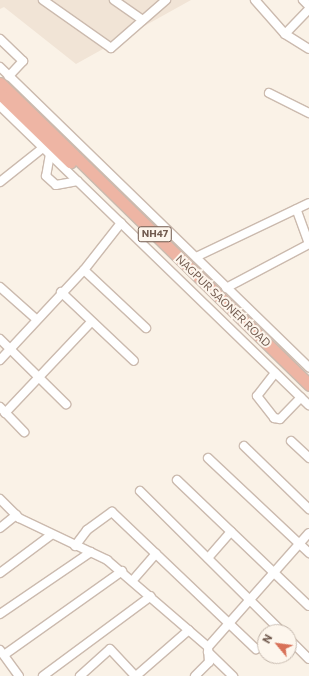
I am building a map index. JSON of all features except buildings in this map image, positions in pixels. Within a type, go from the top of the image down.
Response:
[{"type":"highway","name":"NAGPUR SAONER ROAD","points":[[0,83],[309,385]]},
{"type":"highway","name":"NAGPUR SAONER ROAD","points":[[0,94],[305,396]]},
{"type":"street","points":[[43,0],[111,48],[166,0]]},
{"type":"street","points":[[114,0],[143,20]]},
{"type":"street","points":[[255,0],[285,34],[309,48]]},
{"type":"street","points":[[285,34],[309,8],[303,0]]},
{"type":"street","points":[[0,40],[23,61],[9,76]]},
{"type":"street","points":[[0,67],[309,368]]},
{"type":"street","points":[[269,93],[309,113]]},
{"type":"street","points":[[0,106],[44,147],[275,373],[305,396],[309,405]]},
{"type":"street","points":[[0,182],[44,147]]},
{"type":"street","points":[[50,154],[46,176],[56,185],[78,181]]},
{"type":"street","points":[[196,258],[309,203]]},
{"type":"street","points":[[226,288],[309,244],[296,209]]},
{"type":"street","points":[[0,360],[61,292],[84,270],[121,223]]},
{"type":"street","points":[[84,270],[146,328]]},
{"type":"street","points":[[0,287],[36,319]]},
{"type":"street","points":[[61,292],[134,361]]},
{"type":"street","points":[[24,432],[3,410],[40,378],[91,322]]},
{"type":"street","points":[[0,339],[66,404]]},
{"type":"street","points":[[275,373],[257,396],[274,418],[280,419],[305,396]]},
{"type":"street","points":[[291,441],[309,458]]},
{"type":"street","points":[[244,446],[309,509]]},
{"type":"street","points":[[208,458],[309,553]]},
{"type":"street","points":[[177,480],[309,606]]},
{"type":"street","points":[[140,491],[274,624]]},
{"type":"street","points":[[0,499],[16,515],[50,535],[91,552],[122,571],[189,630],[233,676]]},
{"type":"street","points":[[75,546],[87,530],[112,512],[256,649]]},
{"type":"street","points":[[0,528],[16,515]]},
{"type":"street","points":[[208,558],[231,532]]},
{"type":"street","points":[[195,676],[210,662],[208,650],[228,624],[309,533]]},
{"type":"street","points":[[0,573],[50,535]]},
{"type":"street","points":[[0,614],[91,552]]},
{"type":"street","points":[[133,580],[156,554]]},
{"type":"street","points":[[19,676],[2,653],[122,571]]},
{"type":"street","points":[[43,676],[150,596]]},
{"type":"street","points":[[80,676],[110,649],[135,676],[189,630]]},
{"type":"street","points":[[297,647],[309,660]]},
{"type":"shaded area","points":[[0,0],[191,0],[76,64],[4,7],[0,9]]}]
